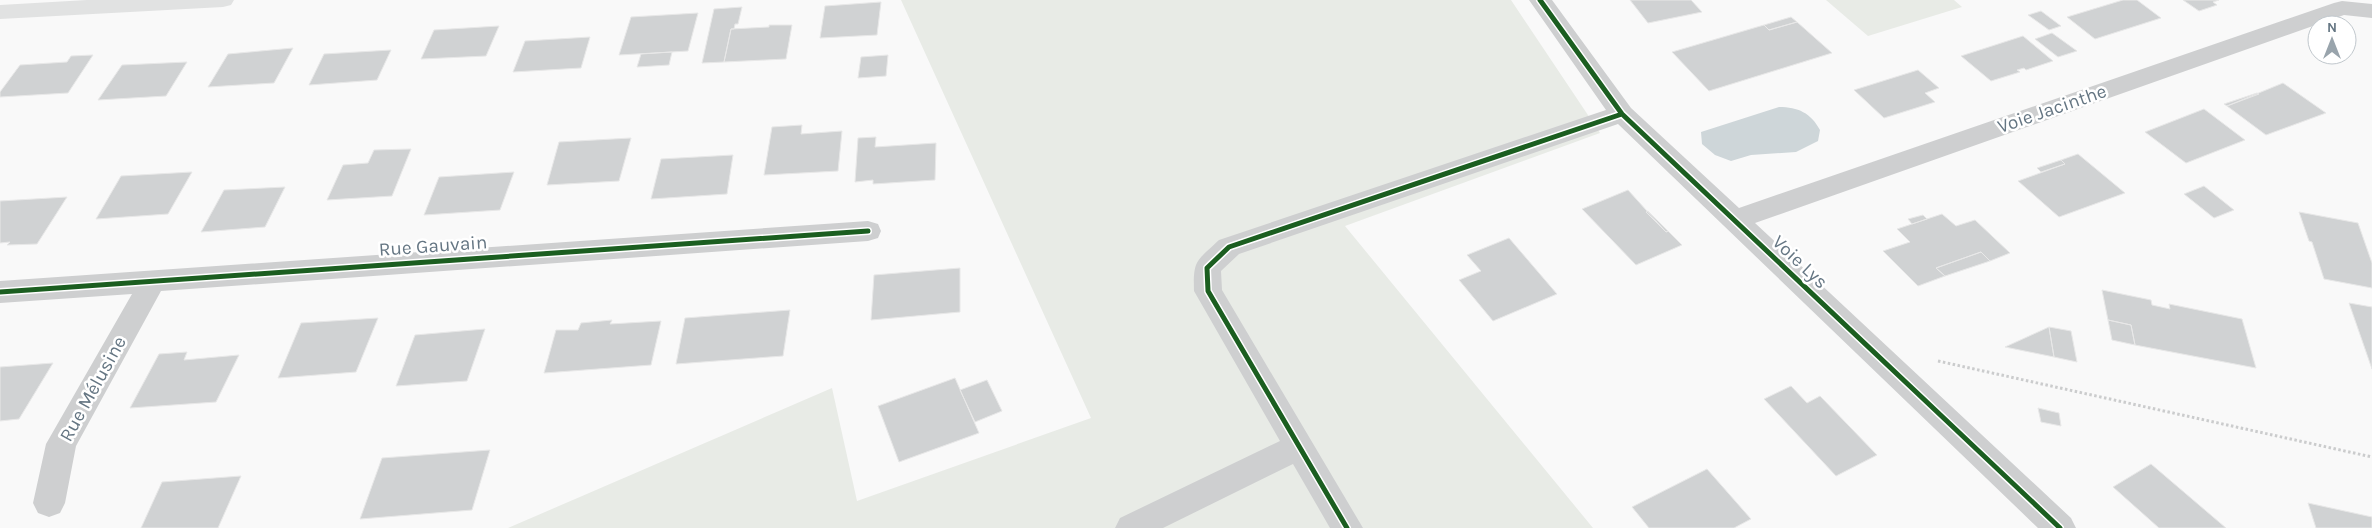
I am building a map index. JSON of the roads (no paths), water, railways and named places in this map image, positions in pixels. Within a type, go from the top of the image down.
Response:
[{"type":"main road","points":[[0,12],[224,0]]},
{"type":"street","name":"Voie Lys","points":[[1540,0],[1622,114],[2060,528]]},
{"type":"street","name":"Voie Jacinthe","points":[[1734,220],[2342,8],[2372,11]]},
{"type":"street","points":[[1347,528],[1208,291],[1207,268],[1229,247],[1622,114]]},
{"type":"street","name":"Rue Gauvain","points":[[0,292],[868,231]]},
{"type":"street","name":"Rue Mélusine","points":[[48,503],[61,444],[153,281]]},
{"type":"street","points":[[1131,528],[1299,447]]}]
